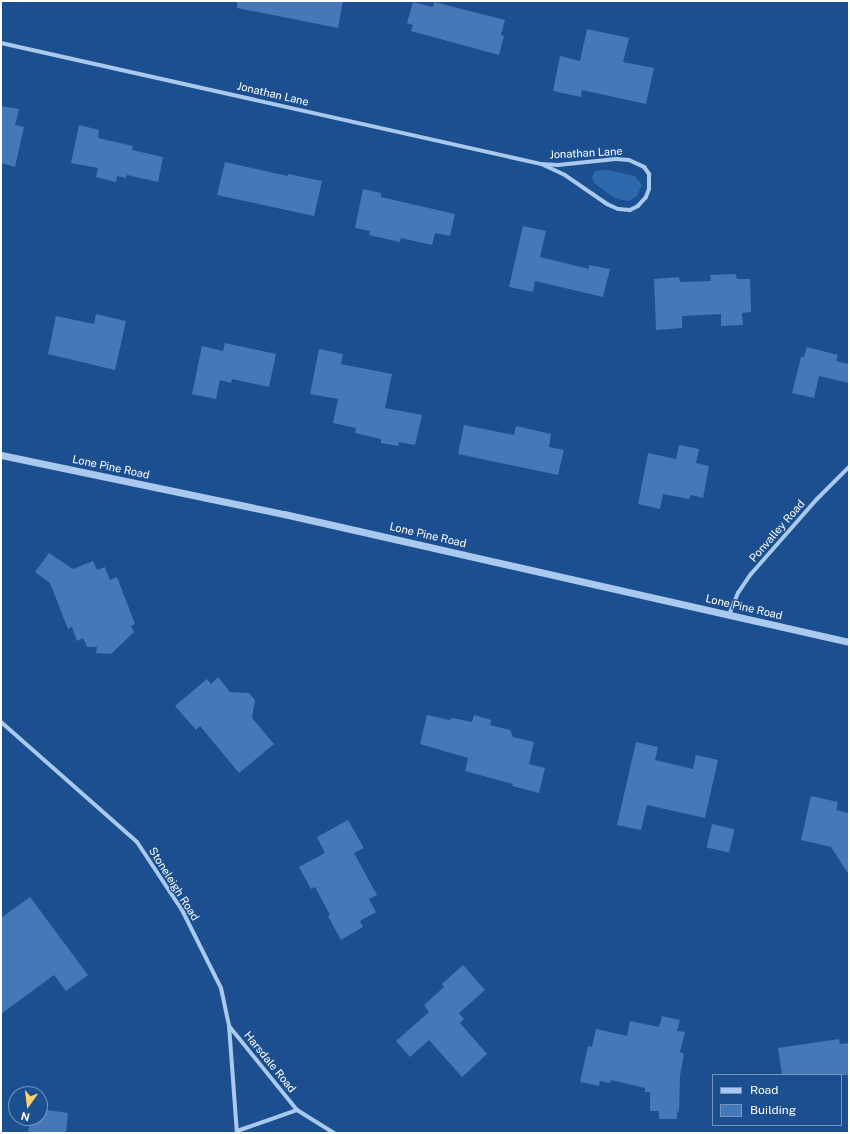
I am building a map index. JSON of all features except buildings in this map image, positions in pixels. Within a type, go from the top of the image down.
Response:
[{"type":"street","name":"Jonathan Lane","points":[[1,44],[541,164],[558,165],[616,159],[629,160],[644,167],[649,174],[649,189],[646,197],[638,206],[630,210],[618,209],[607,204],[565,175],[541,164]]},
{"type":"street","name":"Lone Pine Road","points":[[1,455],[284,514],[849,642]]},
{"type":"street","name":"Ponvalley Road","points":[[729,615],[738,593],[751,574],[817,499],[849,468]]},
{"type":"street","name":"Stoneleigh Road","points":[[1,722],[137,842],[182,910],[221,988],[229,1025],[237,1132]]},
{"type":"street","name":"Harsdale Road","points":[[229,1025],[297,1110],[334,1133]]},
{"type":"street","name":"Harsdale Road","points":[[237,1132],[297,1110]]},
{"type":"shaded area","points":[[608,170],[635,176],[642,185],[637,196],[629,201],[622,200],[613,197],[594,183],[592,177],[595,171]]}]
